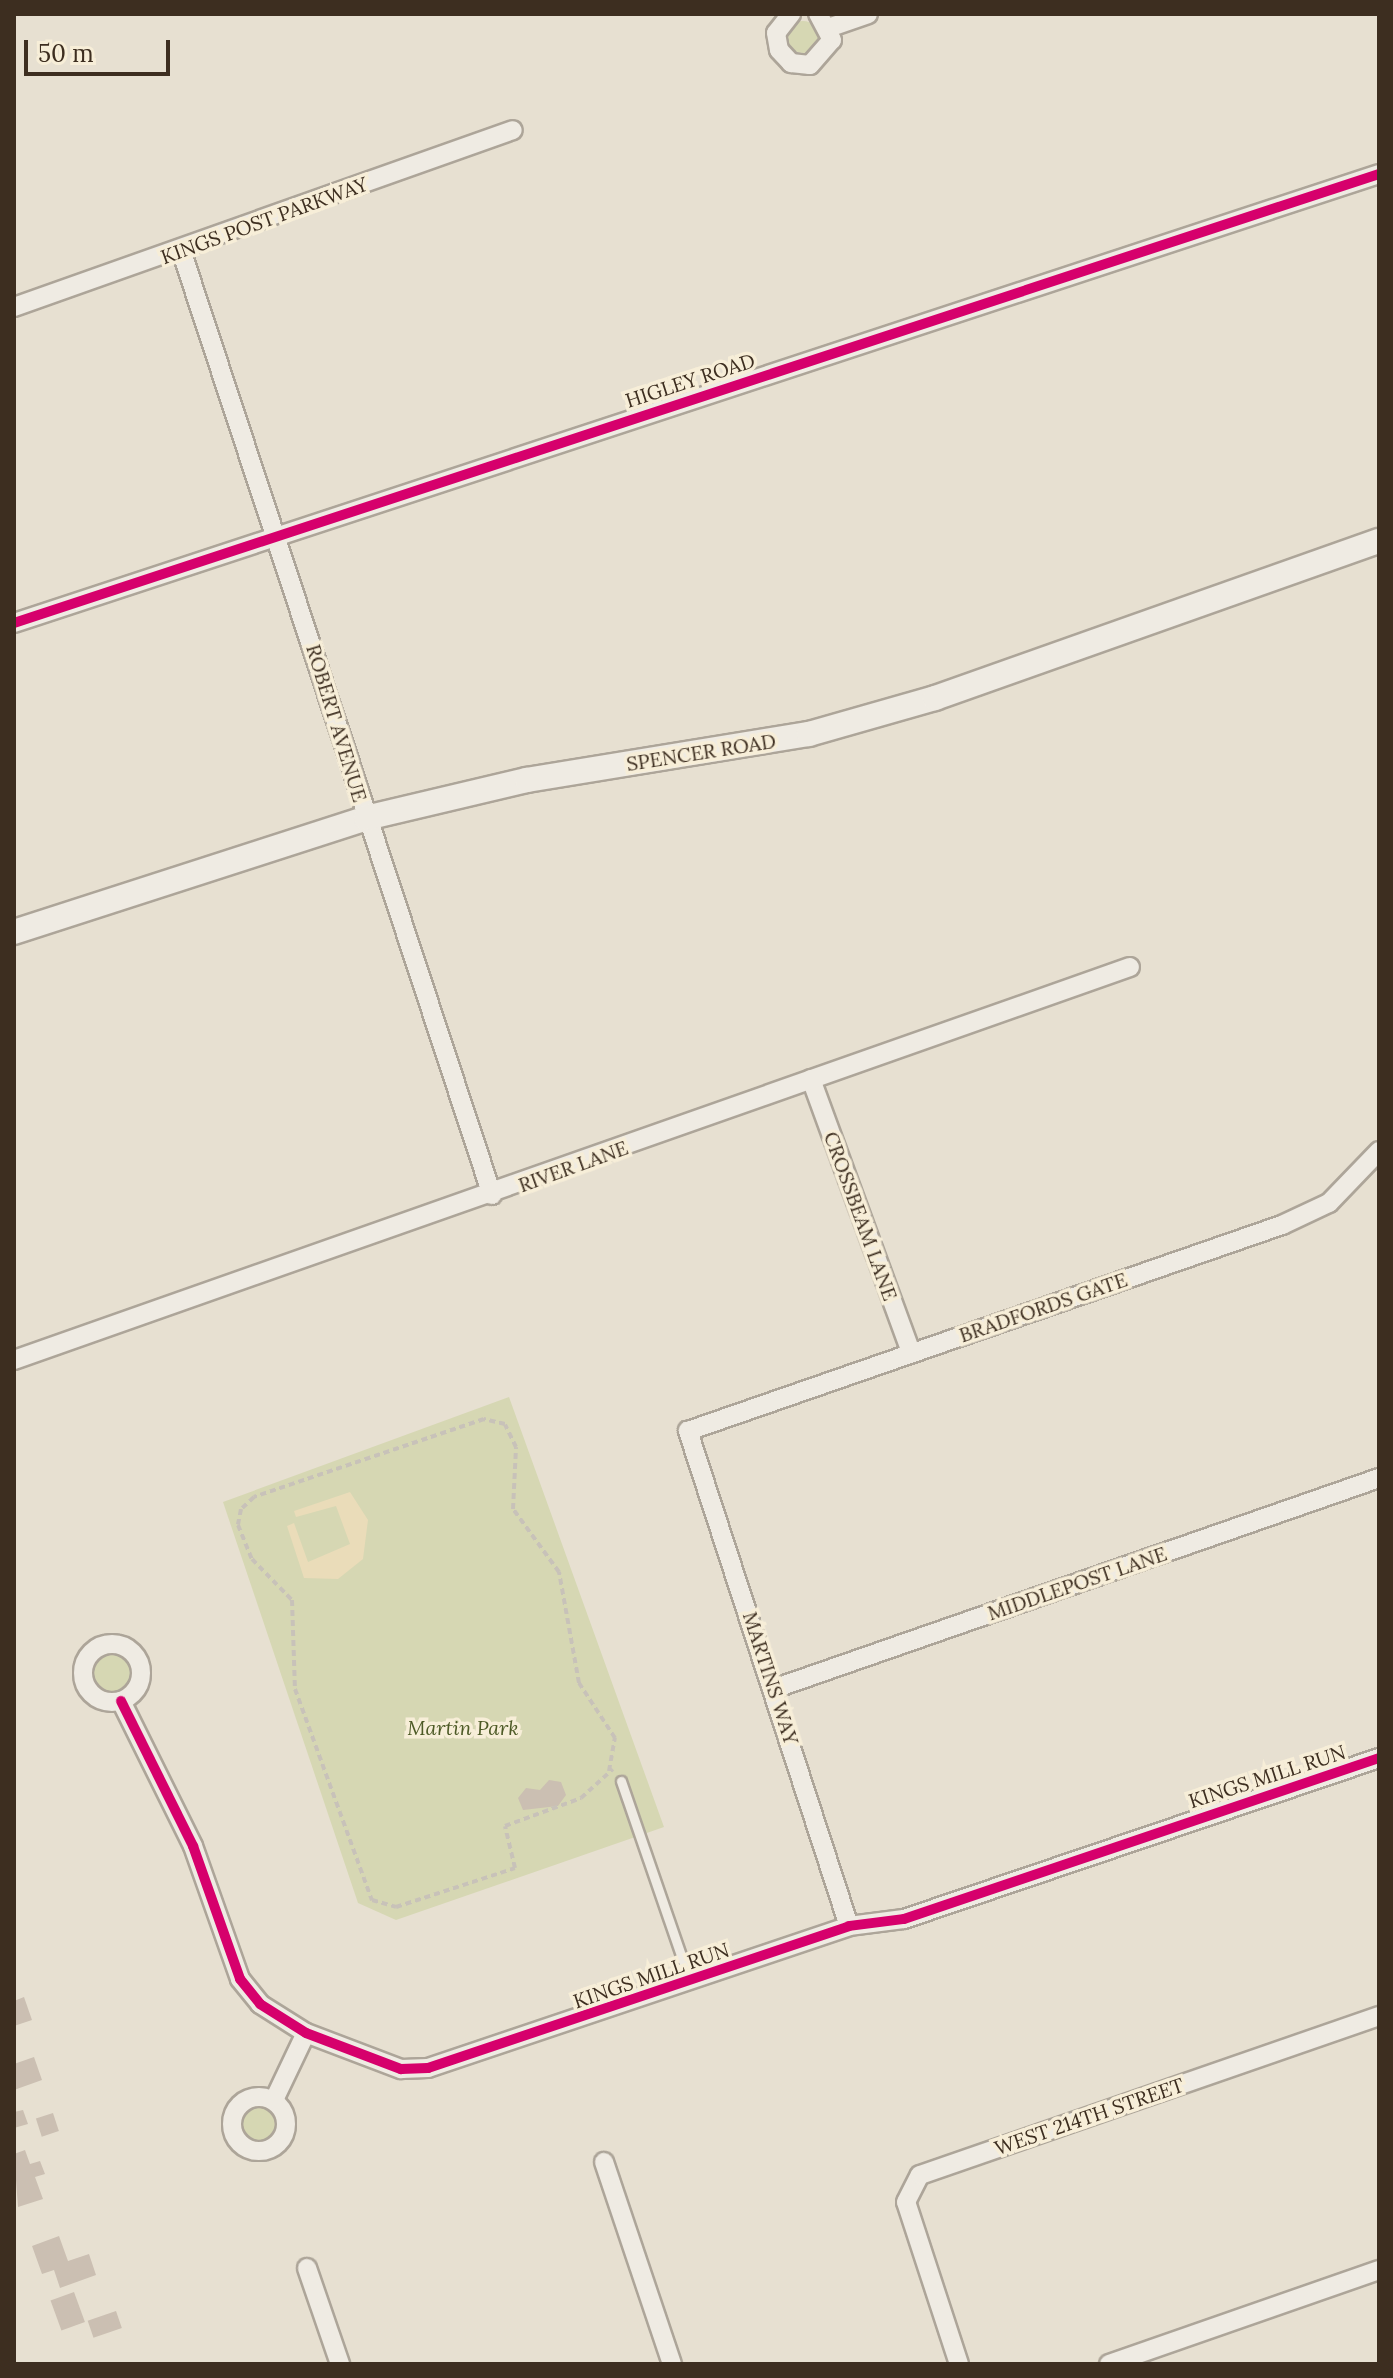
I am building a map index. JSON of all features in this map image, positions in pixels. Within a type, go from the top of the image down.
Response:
[{"type":"street","points":[[791,14],[776,42],[791,63],[818,61],[832,40],[824,21],[868,14]]},
{"type":"street","name":"KINGS POST PARKWAY","points":[[14,307],[513,130]]},
{"type":"street","name":"HIGLEY ROAD","points":[[14,623],[1379,174]]},
{"type":"street","name":"ROBERT AVENUE","points":[[181,250],[278,535],[366,818],[492,1195]]},
{"type":"street","name":"SPENCER ROAD","points":[[14,932],[366,818],[527,780],[809,734],[935,698],[1379,541]]},
{"type":"street","name":"RIVER LANE","points":[[14,1360],[492,1195],[1130,967]]},
{"type":"street","name":"CROSSBEAM LANE","points":[[811,1079],[911,1353]]},
{"type":"street","name":"BRADFORDS GATE","points":[[688,1431],[1282,1225],[1329,1203],[1379,1151]]},
{"type":"street","name":"MARTINS WAY","points":[[688,1431],[776,1688],[849,1926]]},
{"type":"street","name":"MIDDLEPOST LANE","points":[[776,1688],[1379,1478]]},
{"type":"street","name":"KINGS MILL RUN","points":[[121,1701],[193,1846],[240,1979],[260,2004],[306,2033],[377,2063],[428,2068],[849,1926],[904,1919],[1379,1758]]},
{"type":"street","name":"WEST 214TH STREET","points":[[959,2364],[932,2297],[906,2202],[920,2175],[1379,2016]]},
{"type":"street","points":[[274,2100],[306,2033]]},
{"type":"street","points":[[604,2162],[672,2364]]},
{"type":"street","points":[[307,2268],[340,2364]]},
{"type":"street","points":[[1109,2364],[1379,2270]]},
{"type":"lane","points":[[621,1781],[690,1981]]},
{"type":"path","points":[[609,1771],[615,1738],[579,1683],[559,1572],[513,1509],[516,1447],[505,1424],[484,1419],[254,1497],[241,1509],[238,1525],[252,1559],[292,1600],[295,1689],[372,1900],[396,1907],[515,1868],[505,1826],[581,1798],[609,1771],[624,1767]]},
{"type":"green space","points":[[803,21],[814,26],[819,37],[814,48],[803,53],[792,48],[787,37],[792,26]]},
{"type":"green space","name":"Martin Park","points":[[509,1397],[664,1827],[396,1920],[358,1903],[223,1502]]},
{"type":"green space","points":[[112,1655],[125,1661],[131,1674],[125,1687],[112,1693],[99,1687],[93,1674],[99,1661]]},
{"type":"green space","points":[[261,2104],[274,2110],[280,2123],[274,2136],[261,2142],[248,2136],[242,2123],[248,2110]]},
{"type":"sand","points":[[350,1492],[368,1520],[363,1559],[338,1579],[304,1578],[287,1526],[294,1523],[308,1562],[350,1544],[336,1506],[296,1517],[294,1511]]},
{"type":"building","points":[[549,1780],[561,1782],[566,1795],[558,1806],[523,1810],[518,1798],[526,1788],[540,1790]]},
{"type":"building","points":[[24,1997],[32,2020],[14,2026],[14,2001]]},
{"type":"building","points":[[34,2057],[42,2080],[14,2090],[14,2064]]},
{"type":"building","points":[[23,2110],[28,2124],[14,2128],[14,2112]]},
{"type":"building","points":[[53,2113],[59,2131],[42,2137],[36,2119]]},
{"type":"building","points":[[25,2150],[30,2164],[40,2161],[45,2174],[35,2177],[43,2199],[18,2207],[14,2154]]},
{"type":"building","points":[[59,2236],[68,2261],[89,2254],[96,2275],[60,2288],[54,2270],[42,2274],[32,2246]]},
{"type":"building","points":[[74,2292],[85,2322],[61,2331],[51,2301]]},
{"type":"building","points":[[116,2311],[122,2328],[93,2338],[88,2321]]},
{"type":"cycle path","points":[[14,623],[1379,174]]},
{"type":"cycle path","points":[[121,1701],[193,1846],[240,1979],[260,2004],[306,2033],[401,2069],[428,2068],[849,1926],[904,1919],[1379,1758]]}]
